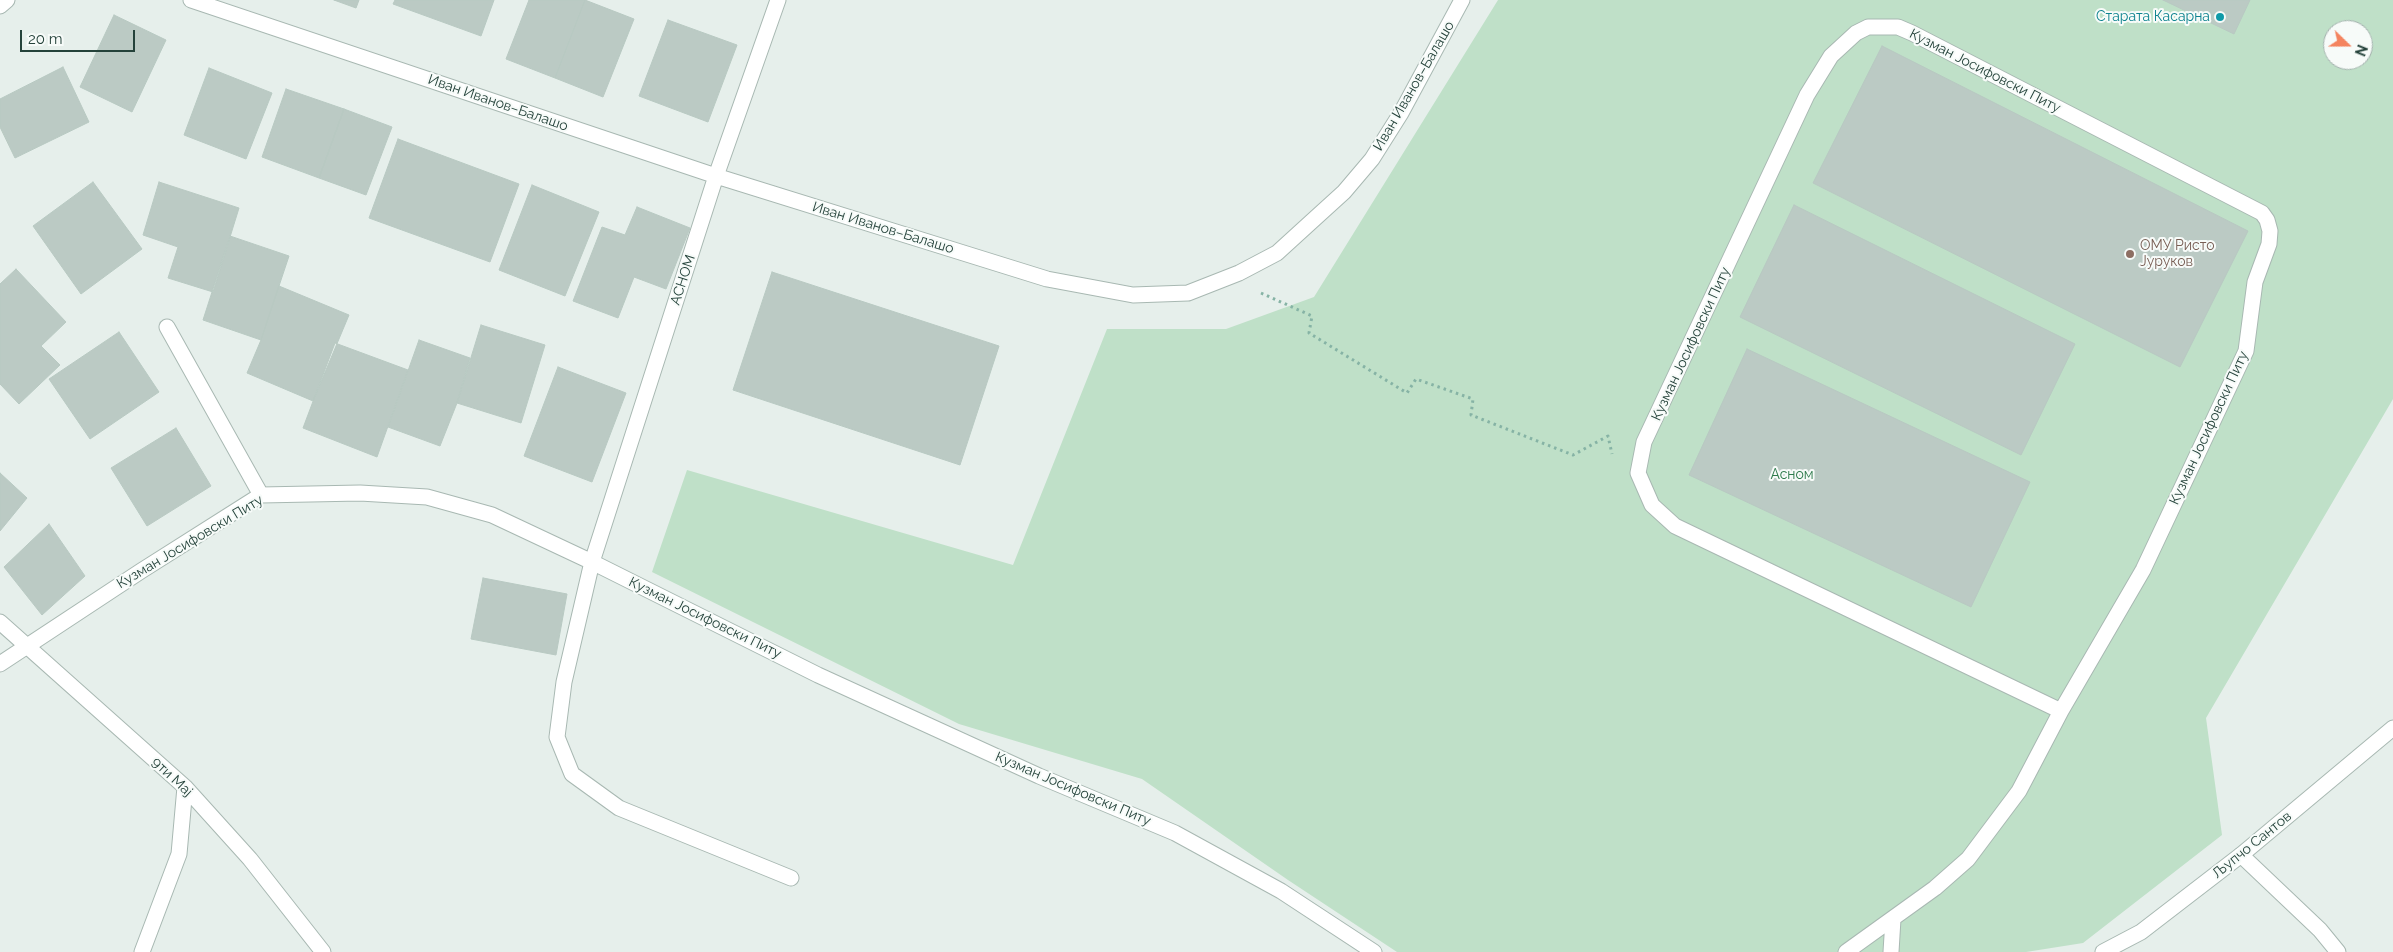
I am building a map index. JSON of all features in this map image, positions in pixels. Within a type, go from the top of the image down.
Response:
[{"type":"street","points":[[0,6],[7,0]]},
{"type":"street","name":"Иван Иванов–Балашо","points":[[191,0],[716,176],[1047,279],[1133,295],[1188,293],[1227,278],[1276,253],[1344,192],[1372,159],[1401,113],[1462,0]]},
{"type":"street","name":"АСНОМ","points":[[778,0],[716,176],[592,562],[564,682],[557,737],[572,774],[619,808],[792,878]]},
{"type":"street","name":"Кузман Јосифовски Питу","points":[[1638,473],[1644,442],[1807,95],[1831,56],[1856,33],[1868,27],[1898,27],[1912,33],[2262,214],[2267,220],[2270,231],[2269,244],[2255,282],[2246,351],[2143,570],[2061,711],[2019,791],[1968,859],[1935,888],[1846,952]]},
{"type":"street","points":[[167,327],[261,495]]},
{"type":"street","points":[[1638,473],[1652,505],[1675,526],[2061,711]]},
{"type":"street","name":"Кузман Јосифовски Питу","points":[[0,664],[261,495],[360,493],[427,497],[492,515],[592,562],[818,675],[1039,776],[1174,833],[1281,891],[1374,952]]},
{"type":"street","name":"9ти Мај","points":[[0,622],[185,787],[250,859],[323,952]]},
{"type":"street","name":"Љупчо Сантов","points":[[2103,952],[2141,932],[2241,855],[2393,728]]},
{"type":"street","points":[[142,952],[178,854],[185,787]]},
{"type":"street","points":[[2241,855],[2320,930],[2338,952]]},
{"type":"street","points":[[1891,952],[1893,919]]},
{"type":"path","points":[[1227,278],[1312,316],[1309,333],[1407,393],[1416,379],[1472,399],[1471,415],[1572,455],[1608,436],[1613,459],[1638,473]]},
{"type":"green space","name":"Асном","points":[[1498,0],[2393,0],[2393,399],[2206,718],[2222,835],[2083,943],[2026,952],[1397,952],[1288,880],[1142,779],[959,724],[652,572],[687,470],[1013,565],[1107,329],[1226,329],[1314,297]]},
{"type":"building","points":[[334,0],[359,0],[356,8]]},
{"type":"building","points":[[395,0],[494,0],[481,36],[393,4]]},
{"type":"building","points":[[529,0],[585,0],[555,78],[506,59]]},
{"type":"building","points":[[585,0],[634,19],[603,97],[555,78]]},
{"type":"building","name":"Старата Касарна","points":[[2163,0],[2250,0],[2234,34]]},
{"type":"building","points":[[114,15],[166,40],[132,112],[80,87]]},
{"type":"building","points":[[668,20],[737,45],[708,122],[639,96]]},
{"type":"building","points":[[1882,46],[2248,231],[2180,367],[1813,183]]},
{"type":"building","points":[[63,67],[89,122],[15,158],[0,127],[0,99]]},
{"type":"building","points":[[209,68],[272,93],[246,159],[184,135]]},
{"type":"building","points":[[286,89],[344,109],[319,178],[262,157]]},
{"type":"building","points":[[344,109],[392,127],[366,195],[319,178]]},
{"type":"building","points":[[398,139],[519,184],[490,262],[369,218]]},
{"type":"building","points":[[93,182],[142,249],[81,294],[33,226]]},
{"type":"building","points":[[159,182],[239,208],[213,292],[168,278],[178,247],[143,235]]},
{"type":"building","points":[[532,185],[599,212],[565,296],[499,270]]},
{"type":"building","points":[[1794,205],[2075,344],[2021,455],[1740,317]]},
{"type":"building","points":[[637,207],[690,228],[666,289],[634,277],[618,318],[573,301],[602,227],[625,235]]},
{"type":"building","points":[[230,236],[289,256],[261,340],[203,320]]},
{"type":"building","points":[[16,269],[66,322],[41,346],[60,365],[19,404],[0,384],[0,284]]},
{"type":"building","points":[[772,272],[999,346],[960,465],[733,390]]},
{"type":"building","points":[[279,286],[349,315],[313,401],[247,373],[261,340]]},
{"type":"building","points":[[481,325],[545,345],[521,423],[457,403]]},
{"type":"building","points":[[119,332],[159,392],[90,439],[49,379]]},
{"type":"building","points":[[419,340],[470,358],[457,403],[440,446],[388,427]]},
{"type":"building","points":[[335,343],[408,370],[377,457],[303,428]]},
{"type":"building","points":[[1747,349],[2030,482],[1971,607],[1689,475]]},
{"type":"building","points":[[558,367],[626,393],[592,482],[524,456]]},
{"type":"building","points":[[176,428],[211,486],[147,526],[111,468]]},
{"type":"building","points":[[0,473],[27,498],[0,531]]},
{"type":"building","points":[[49,524],[85,576],[42,615],[4,567]]},
{"type":"building","points":[[483,578],[567,594],[556,655],[471,639]]},
{"type":"place","name":"Старата Касарна","points":[[2220,17]]},
{"type":"place","name":"ОМУ Ристо Јуруков","points":[[2130,254]]}]
